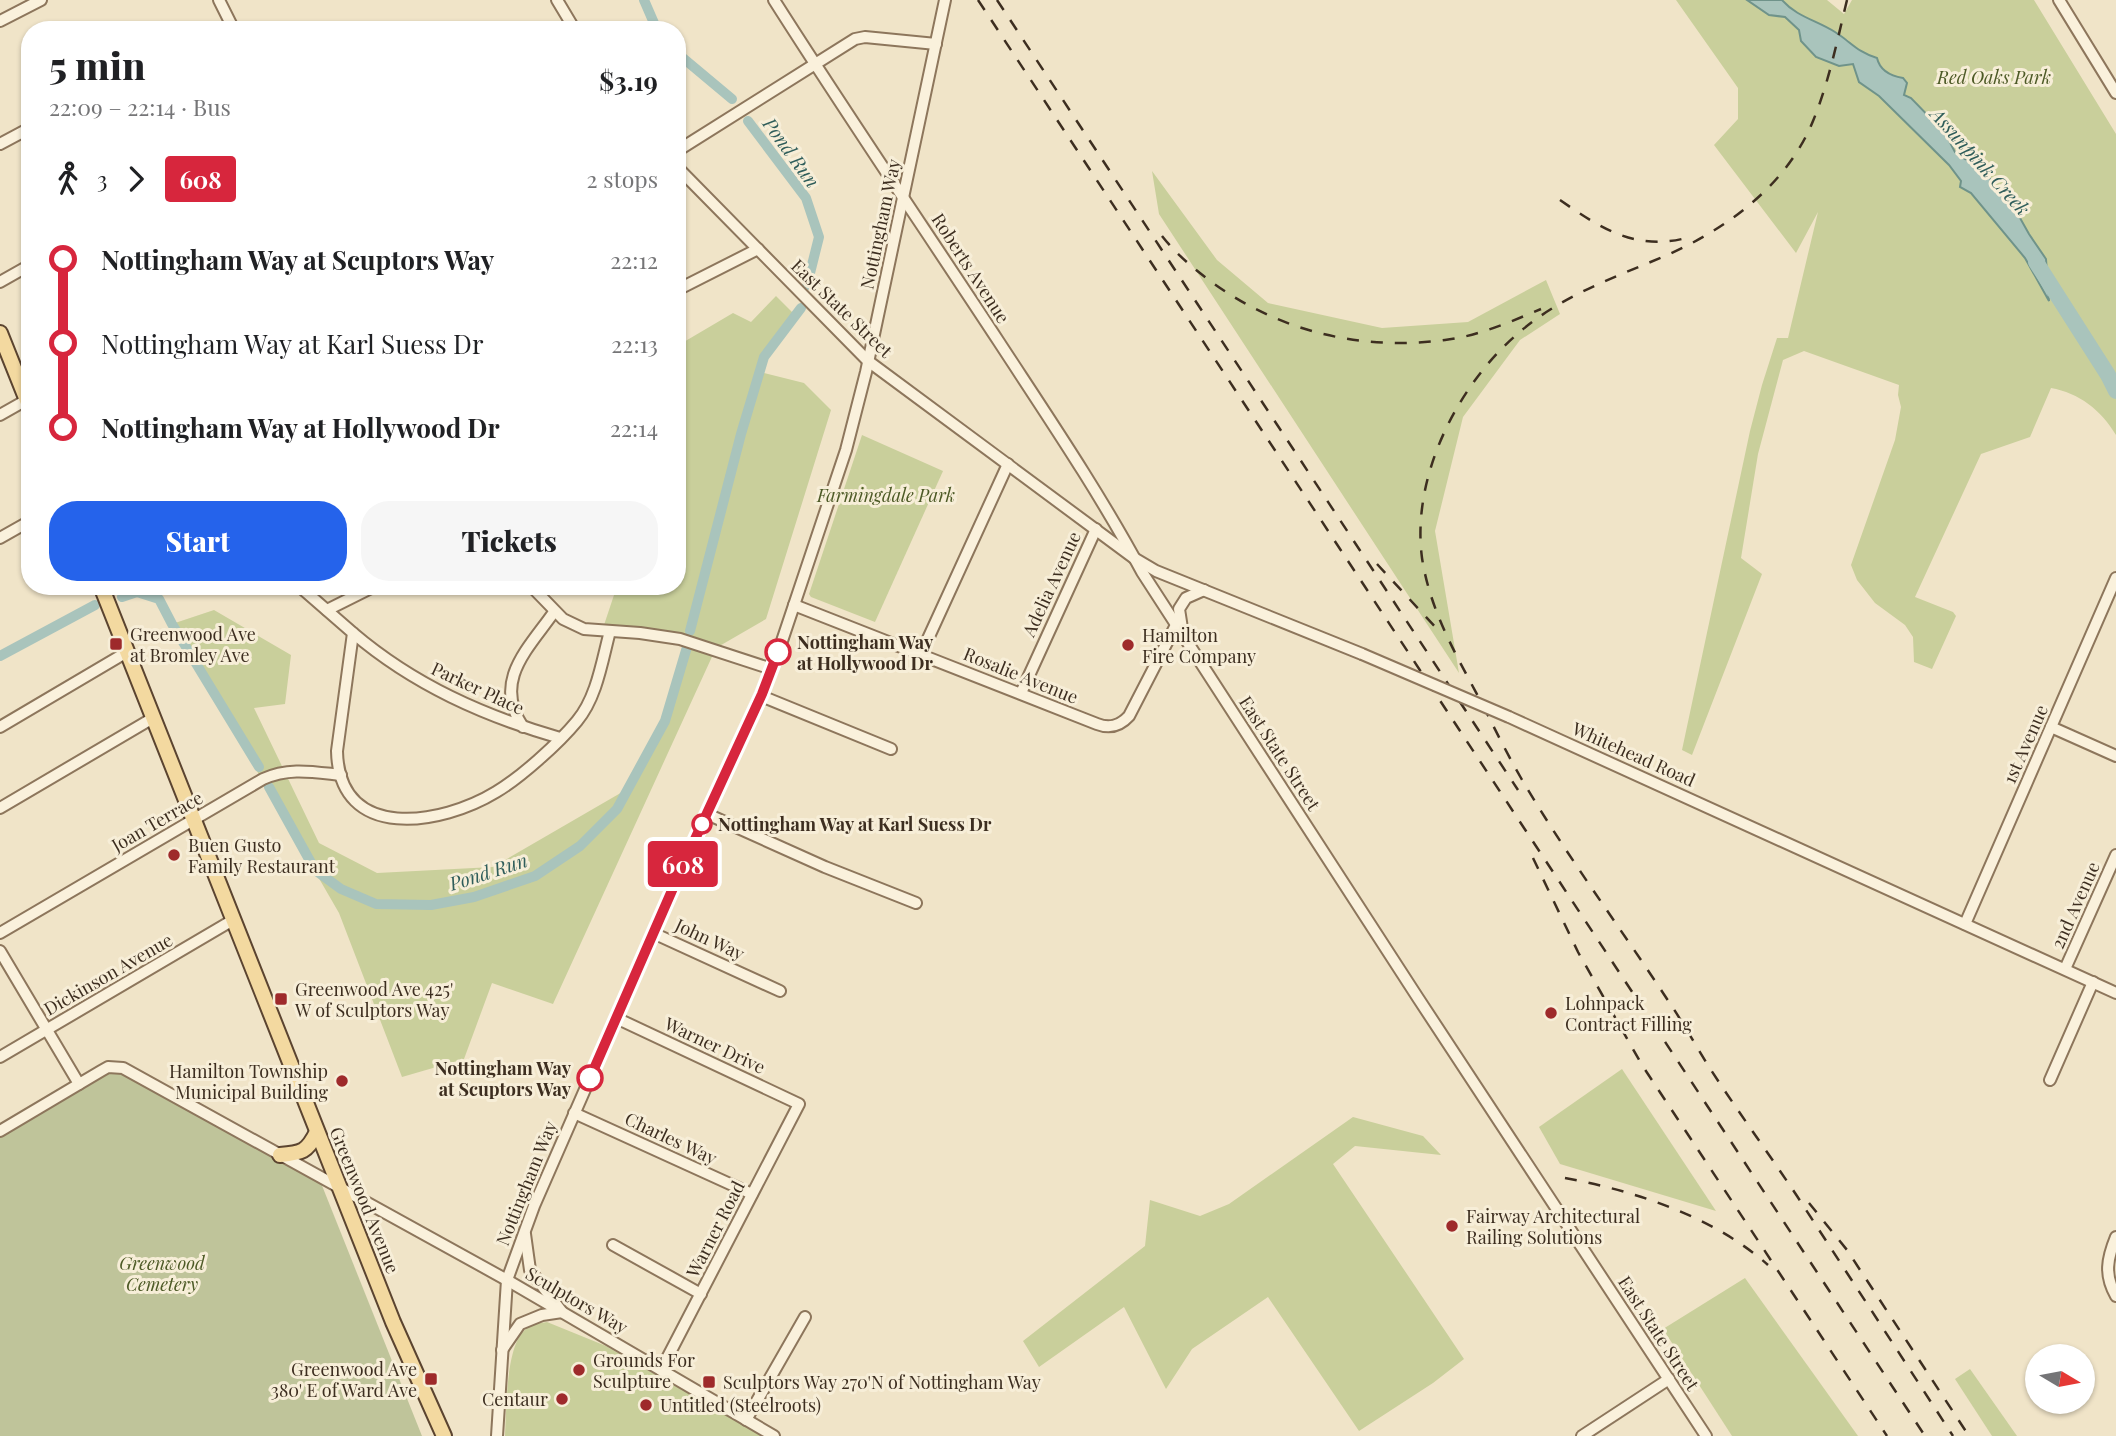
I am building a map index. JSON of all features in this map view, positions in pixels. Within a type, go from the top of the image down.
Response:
[{"type":"main road","points":[[0,333],[21,383]]},
{"type":"main road","name":"Greenwood Avenue","points":[[105,595],[403,1347],[444,1436]]},
{"type":"main road","points":[[280,1156],[296,1154],[310,1147],[317,1132]]},
{"type":"street","points":[[0,21],[41,0]]},
{"type":"street","points":[[219,0],[229,21]]},
{"type":"street","points":[[557,0],[570,21]]},
{"type":"street","name":"Roberts Avenue","points":[[774,0],[1031,391],[1116,524],[1134,558]]},
{"type":"street","name":"Nottingham Way","points":[[497,1435],[507,1280],[574,1113],[761,696],[846,450],[868,361],[945,0]]},
{"type":"street","points":[[2059,0],[2116,93]]},
{"type":"street","points":[[686,145],[855,39],[864,37],[936,44]]},
{"type":"street","points":[[0,144],[21,133]]},
{"type":"street","name":"East State Street","points":[[686,176],[868,361],[1134,558],[1418,998],[1706,1436]]},
{"type":"street","points":[[686,285],[758,249]]},
{"type":"street","points":[[0,282],[21,269]]},
{"type":"street","points":[[0,415],[21,406]]},
{"type":"street","points":[[921,654],[1009,464]]},
{"type":"street","points":[[0,538],[21,527]]},
{"type":"street","name":"Adelia Avenue","points":[[1021,693],[1096,529]]},
{"type":"street","name":"Whitehead Road","points":[[1134,558],[1156,571],[1509,717],[2116,993]]},
{"type":"street","name":"1st Avenue","points":[[1965,924],[2116,578]]},
{"type":"street","points":[[1183,635],[1179,609],[1186,598],[1204,590]]},
{"type":"street","name":"Parker Place","points":[[310,595],[353,633],[430,687],[480,712],[560,738]]},
{"type":"street","points":[[327,610],[357,595]]},
{"type":"street","points":[[539,595],[554,612],[584,629],[680,639],[772,668]]},
{"type":"street","name":"Rosalie Avenue","points":[[794,605],[1103,727],[1118,725],[1129,716],[1176,625]]},
{"type":"street","points":[[523,727],[512,708],[512,675],[554,612]]},
{"type":"street","points":[[353,633],[337,751],[341,775],[354,799],[371,813],[383,817],[425,817],[462,808],[496,793],[576,722],[590,700],[610,631]]},
{"type":"street","points":[[0,727],[127,652]]},
{"type":"street","points":[[761,696],[891,749]]},
{"type":"street","points":[[0,808],[153,718]]},
{"type":"street","points":[[2051,727],[2116,756]]},
{"type":"street","name":"Joan Terrace","points":[[0,933],[274,774],[298,770],[341,775]]},
{"type":"street","points":[[706,814],[916,904]]},
{"type":"street","name":"2nd Avenue","points":[[2065,969],[2116,855]]},
{"type":"street","name":"Dickinson Avenue","points":[[0,1057],[233,920]]},
{"type":"street","name":"John Way","points":[[653,933],[780,991]]},
{"type":"street","points":[[0,951],[79,1084]]},
{"type":"street","points":[[2050,1080],[2093,982]]},
{"type":"street","name":"Warner Drive","points":[[616,1018],[799,1104]]},
{"type":"street","name":"Sculptors Way","points":[[0,1130],[108,1068],[123,1068],[507,1280],[774,1436]]},
{"type":"street","name":"Warner Road","points":[[661,1370],[799,1104]]},
{"type":"street","name":"Charles Way","points":[[574,1113],[752,1194]]},
{"type":"street","points":[[502,1350],[520,1324],[542,1315],[562,1312],[530,1270],[525,1230]]},
{"type":"street","points":[[2116,1237],[2107,1265],[2110,1285],[2116,1296]]},
{"type":"street","points":[[613,1245],[701,1294]]},
{"type":"street","points":[[746,1420],[805,1317]]},
{"type":"street","points":[[1582,1436],[1669,1379]]},
{"type":"green space","name":"Red Oaks Park","points":[[1676,0],[1747,0],[1769,15],[1785,17],[1799,30],[1853,64],[1859,82],[1879,96],[1949,165],[1961,181],[1960,187],[1971,193],[2025,258],[2048,300],[2029,234],[2015,209],[1995,187],[1981,163],[1959,154],[1951,142],[1904,95],[1903,78],[1887,72],[1877,58],[1861,52],[1848,40],[1798,15],[1782,0],[1827,0],[1844,14],[1852,0],[2034,0],[2116,134],[2116,435],[2096,410],[2080,398],[2051,388],[2030,437],[1981,454],[1915,597],[1953,612],[1956,616],[1932,669],[1914,662],[1913,637],[1905,625],[1875,603],[1857,580],[1851,565],[1895,440],[1901,407],[1899,385],[1804,351],[1783,360],[1758,454],[1741,558],[1762,574],[1692,755],[1682,750],[1750,431],[1777,338],[1788,338],[1818,212],[1796,253],[1714,145],[1738,119],[1738,88]]},
{"type":"green space","points":[[1152,171],[1217,260],[1268,303],[1382,328],[1468,322],[1546,280],[1560,314],[1520,340],[1463,417],[1435,531],[1459,673],[1159,214]]},
{"type":"green space","points":[[776,296],[796,316],[756,371],[804,383],[831,410],[766,619],[716,648],[553,1004],[492,983],[464,1059],[402,1077],[339,913],[172,624],[214,610],[291,655],[285,704],[254,708],[319,843],[377,873],[493,867],[624,791],[670,713],[685,639],[603,628],[614,595],[686,595],[686,341],[733,313],[751,322]]},
{"type":"green space","name":"Farmingdale Park","points":[[862,435],[943,471],[875,622],[809,594]]},
{"type":"green space","name":"Greenwood Cemetery","points":[[120,1063],[317,1173],[422,1436],[0,1436],[0,1132]]},
{"type":"green space","points":[[1622,1069],[1716,1211],[1560,1164],[1539,1127]]},
{"type":"green space","points":[[1353,1117],[1423,1136],[1441,1155],[1355,1146],[1333,1164],[1464,1359],[1433,1383],[1359,1431],[1268,1297],[1192,1349],[1166,1389],[1124,1307],[1039,1367],[1023,1341],[1145,1246],[1150,1200],[1200,1216],[1229,1204]]},
{"type":"green space","points":[[1745,1278],[1858,1436],[1732,1436],[1663,1329]]},
{"type":"green space","name":"Grounds For Sculpture","points":[[547,1322],[606,1346],[762,1436],[505,1436],[508,1379],[514,1349],[526,1329]]},
{"type":"green space","points":[[1970,1369],[2017,1436],[1992,1436],[1955,1379]]},
{"type":"water","points":[[1747,0],[1782,0],[1800,14],[1877,58],[1887,72],[1903,78],[1907,83],[1904,95],[1911,98],[1945,133],[1955,152],[1965,159],[1981,163],[1995,187],[2015,209],[2046,259],[2049,301],[2025,258],[1971,193],[1960,187],[1961,181],[1949,165],[1879,96],[1859,82],[1853,64],[1839,66],[1816,57],[1801,41],[1799,30],[1785,17],[1769,15]]},
{"type":"waterway","name":"Pond Run","points":[[644,0],[653,21]]},
{"type":"waterway","name":"Pond Run","points":[[686,61],[732,99]]},
{"type":"waterway","name":"Pond Run","points":[[748,121],[806,198],[819,237],[807,285]]},
{"type":"waterway","name":"Assunpink Creek","points":[[2036,262],[2116,391]]},
{"type":"waterway","name":"Pond Run","points":[[690,631],[741,434],[764,357],[801,308]]},
{"type":"waterway","points":[[122,597],[128,595]]},
{"type":"waterway","points":[[146,595],[159,599],[259,767]]},
{"type":"waterway","name":"Pond Run","points":[[0,656],[95,605]]},
{"type":"waterway","name":"Pond Run","points":[[269,787],[315,870],[341,889],[376,904],[431,905],[474,897],[535,876],[580,846],[617,809],[665,721],[687,647]]},
{"type":"railway","points":[[978,0],[1925,1436]]},
{"type":"railway","points":[[997,0],[1518,790]]},
{"type":"railway","points":[[1847,0],[1828,76],[1813,121],[1802,144],[1771,185],[1711,233],[1590,288],[1538,318],[1499,351],[1478,376],[1444,432],[1432,463],[1424,495],[1422,558],[1444,631],[1538,807],[1675,1010],[1706,1062],[1953,1436]]},
{"type":"railway","points":[[1560,200],[1591,221],[1622,236],[1655,242],[1693,236]]},
{"type":"railway","points":[[1162,236],[1192,267],[1239,300],[1294,325],[1353,340],[1383,343],[1445,340],[1494,328],[1541,309]]},
{"type":"railway","points":[[1377,564],[1439,631]]},
{"type":"railway","points":[[1533,858],[1578,952],[1642,1065],[1887,1436]]},
{"type":"railway","points":[[1565,1178],[1619,1190],[1673,1208],[1723,1233],[1768,1265]]},
{"type":"railway","points":[[1809,1203],[1847,1250],[1969,1436]]},
{"type":"bus line","name":"608","points":[[590,1078],[684,863],[762,694],[778,652]]},
{"type":"place","name":"Greenwood Ave at Bromley Ave","points":[[116,644]]},
{"type":"place","name":"Hamilton Fire Company","points":[[1128,645]]},
{"type":"place","name":"Nottingham Way at Hollywood Dr","points":[[778,652]]},
{"type":"place","name":"Nottingham Way at Karl Suess Dr","points":[[702,824]]},
{"type":"place","name":"Buen Gusto Family Restaurant","points":[[174,855]]},
{"type":"place","name":"Greenwood Ave 425' W of Sculptors Way","points":[[281,999]]},
{"type":"place","name":"Lohnpack Contract Filling","points":[[1551,1013]]},
{"type":"place","name":"Nottingham Way at Scuptors Way","points":[[590,1078]]},
{"type":"place","name":"Hamilton Township Municipal Building","points":[[342,1081]]},
{"type":"place","name":"Fairway Architectural Railing Solutions","points":[[1452,1226]]},
{"type":"place","name":"Grounds For Sculpture","points":[[579,1370]]},
{"type":"place","name":"Greenwood Ave 380' E of Ward Ave","points":[[431,1379]]},
{"type":"place","name":"Sculptors Way 270'N of Nottingham Way","points":[[709,1382]]},
{"type":"place","name":"Centaur","points":[[562,1399]]},
{"type":"place","name":"Untitled (Steelroots)","points":[[646,1405]]}]
